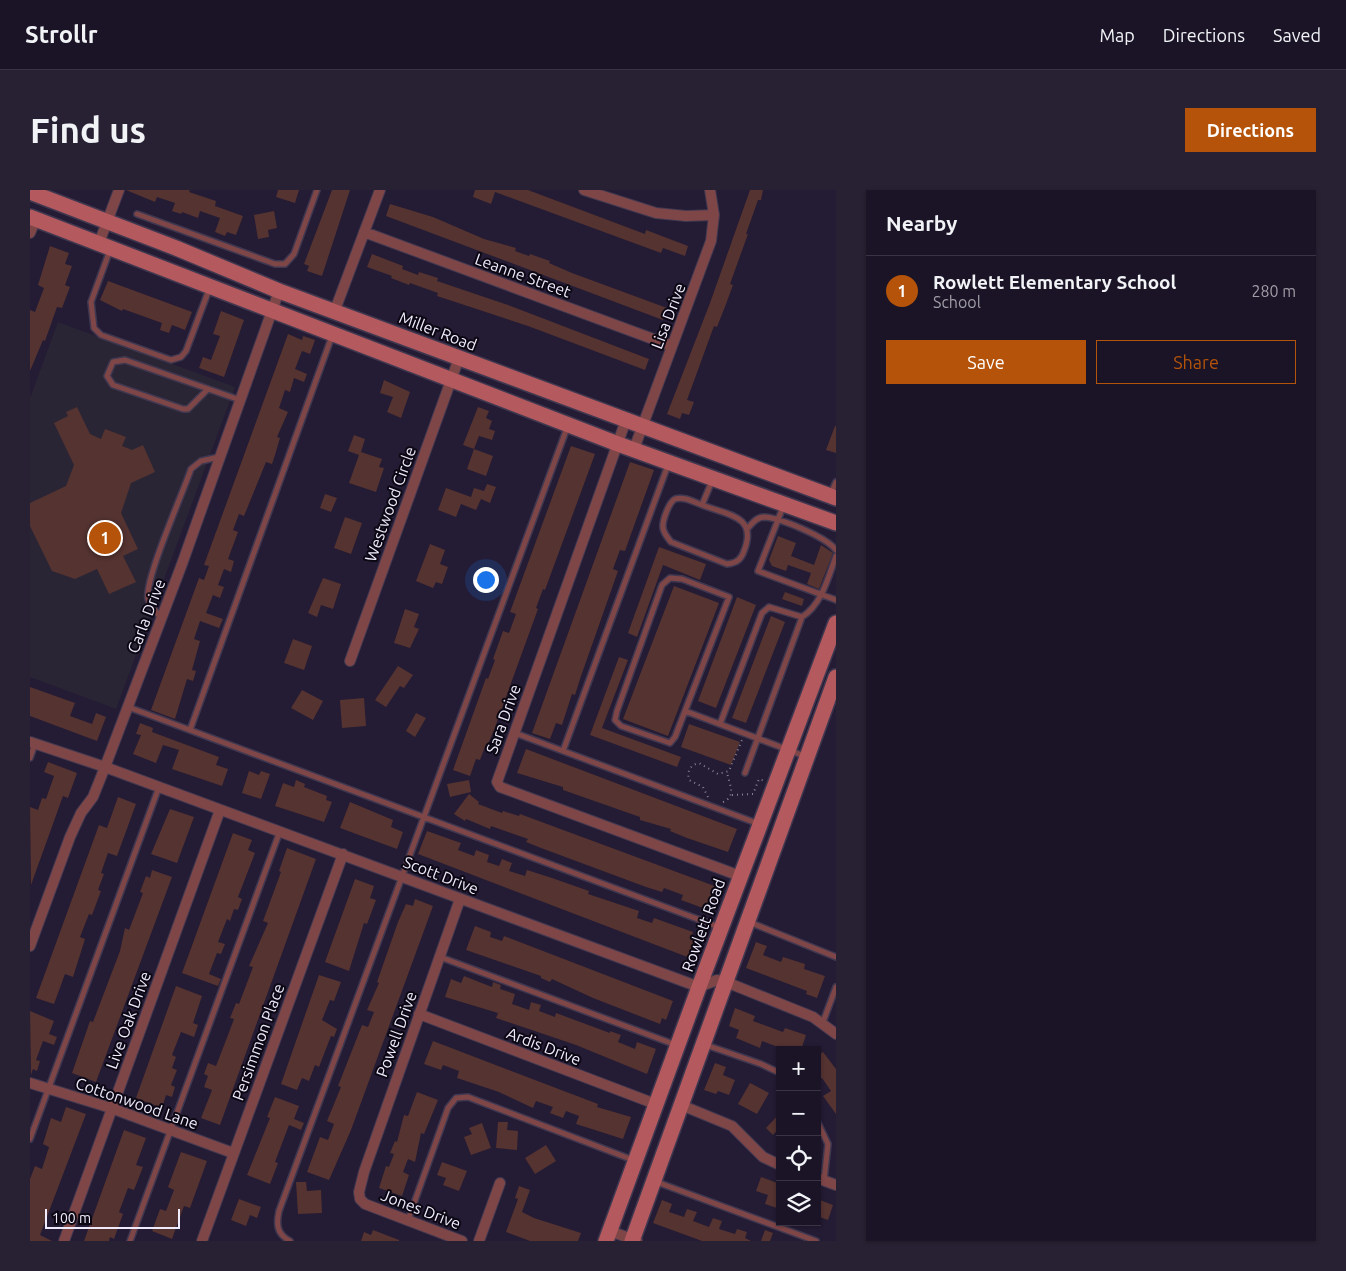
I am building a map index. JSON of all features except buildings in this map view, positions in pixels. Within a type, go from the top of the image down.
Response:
[{"type":"main road","name":"Miller Road","points":[[30,192],[107,221],[279,291],[335,310],[833,497]]},
{"type":"main road","points":[[33,218],[271,312],[618,444],[836,523]]},
{"type":"main road","name":"Rowlett Road","points":[[608,1236],[658,1105],[740,876],[836,623]]},
{"type":"main road","points":[[634,1240],[836,677]]},
{"type":"main road","points":[[762,819],[785,821]]},
{"type":"street","points":[[105,245],[107,221],[119,190]]},
{"type":"street","points":[[335,310],[380,190]]},
{"type":"street","points":[[584,190],[656,213],[686,216],[714,215]]},
{"type":"street","name":"Lisa Drive","points":[[634,449],[712,242],[714,215],[710,190]]},
{"type":"street","points":[[30,233],[33,218]]},
{"type":"street","name":"Leanne Street","points":[[364,232],[672,346]]},
{"type":"street","name":"Carla Drive","points":[[30,944],[70,837],[81,813],[94,797],[128,708],[279,291]]},
{"type":"street","name":"Westwood Circle","points":[[350,661],[459,358]]},
{"type":"street","name":"Sara Drive","points":[[626,420],[497,782],[500,787],[740,876]]},
{"type":"street","name":"Scott Drive","points":[[33,743],[105,767],[343,854],[699,987]]},
{"type":"street","name":"Live Oak Drive","points":[[64,1241],[220,810]]},
{"type":"street","name":"Persimmon Place","points":[[202,1241],[343,854]]},
{"type":"street","name":"Powell Drive","points":[[362,1181],[460,899]]},
{"type":"street","points":[[699,987],[717,980],[726,982],[823,1022],[836,1034]]},
{"type":"street","name":"Ardis Drive","points":[[419,1014],[658,1105]]},
{"type":"street","name":"Cottonwood Lane","points":[[30,1083],[111,1108],[233,1153]]},
{"type":"street","points":[[681,1105],[732,1126],[763,1157],[776,1163]]},
{"type":"street","points":[[821,1180],[836,1185]]},
{"type":"street","name":"Jones Drive","points":[[362,1181],[359,1192],[360,1199],[365,1204],[462,1241]]},
{"type":"street","points":[[479,1241],[500,1183]]},
{"type":"street","points":[[608,1236],[634,1240]]},
{"type":"lane","points":[[137,214],[275,264],[285,264],[294,254],[317,190]]},
{"type":"lane","points":[[105,245],[91,302],[94,328],[101,335],[171,360],[180,357],[186,351],[210,287]]},
{"type":"lane","points":[[190,730],[333,335]]},
{"type":"lane","points":[[208,389],[188,409],[183,410],[113,385],[107,376],[113,362],[125,360],[240,400]]},
{"type":"lane","points":[[290,1241],[279,1233],[279,1211],[561,438],[568,425]]},
{"type":"lane","points":[[162,618],[148,598],[148,589],[154,569],[191,469],[201,461],[220,456]]},
{"type":"lane","points":[[563,751],[669,462]]},
{"type":"lane","points":[[702,505],[713,478]]},
{"type":"lane","points":[[833,497],[836,482]]},
{"type":"lane","points":[[675,499],[686,499],[702,505],[742,521],[748,528],[750,538],[742,557],[734,563],[726,564],[671,542],[663,528],[671,502],[675,499]]},
{"type":"lane","points":[[784,504],[758,571],[836,600]]},
{"type":"lane","points":[[748,528],[754,521],[762,517],[778,520],[829,541],[836,550]]},
{"type":"lane","points":[[745,773],[802,617],[811,611],[821,595],[835,560]]},
{"type":"lane","points":[[670,578],[682,579],[729,597],[685,711],[676,737],[670,743],[621,726],[615,720],[662,585],[670,578]]},
{"type":"lane","points":[[720,724],[762,614],[769,607],[802,617]]},
{"type":"lane","points":[[128,708],[721,928]]},
{"type":"lane","points":[[685,711],[808,757]]},
{"type":"lane","points":[[514,733],[762,819]]},
{"type":"lane","points":[[30,758],[33,743]]},
{"type":"lane","points":[[30,1139],[159,787]]},
{"type":"lane","points":[[130,1241],[280,832]]},
{"type":"lane","points":[[748,922],[836,957]]},
{"type":"lane","points":[[440,957],[679,1046]]},
{"type":"lane","points":[[823,1022],[836,987]]},
{"type":"lane","points":[[703,1044],[776,1071]]},
{"type":"lane","points":[[407,1221],[448,1108],[456,1098],[468,1097],[636,1161]]},
{"type":"lane","points":[[821,1130],[828,1144],[821,1176]]},
{"type":"lane","points":[[654,1181],[816,1241]]},
{"type":"path","points":[[711,800],[703,787],[689,780],[689,770],[693,765],[699,763],[718,774],[727,772],[732,767],[745,734]]},
{"type":"path","points":[[727,772],[732,795]]},
{"type":"path","points":[[732,795],[753,794],[759,779],[766,782]]},
{"type":"path","points":[[719,803],[728,800],[732,795]]},
{"type":"shaded area","points":[[58,322],[235,387],[116,709],[30,677],[30,398]]},
{"type":"place","name":"Rowlett Elementary School","points":[[105,538]]}]
